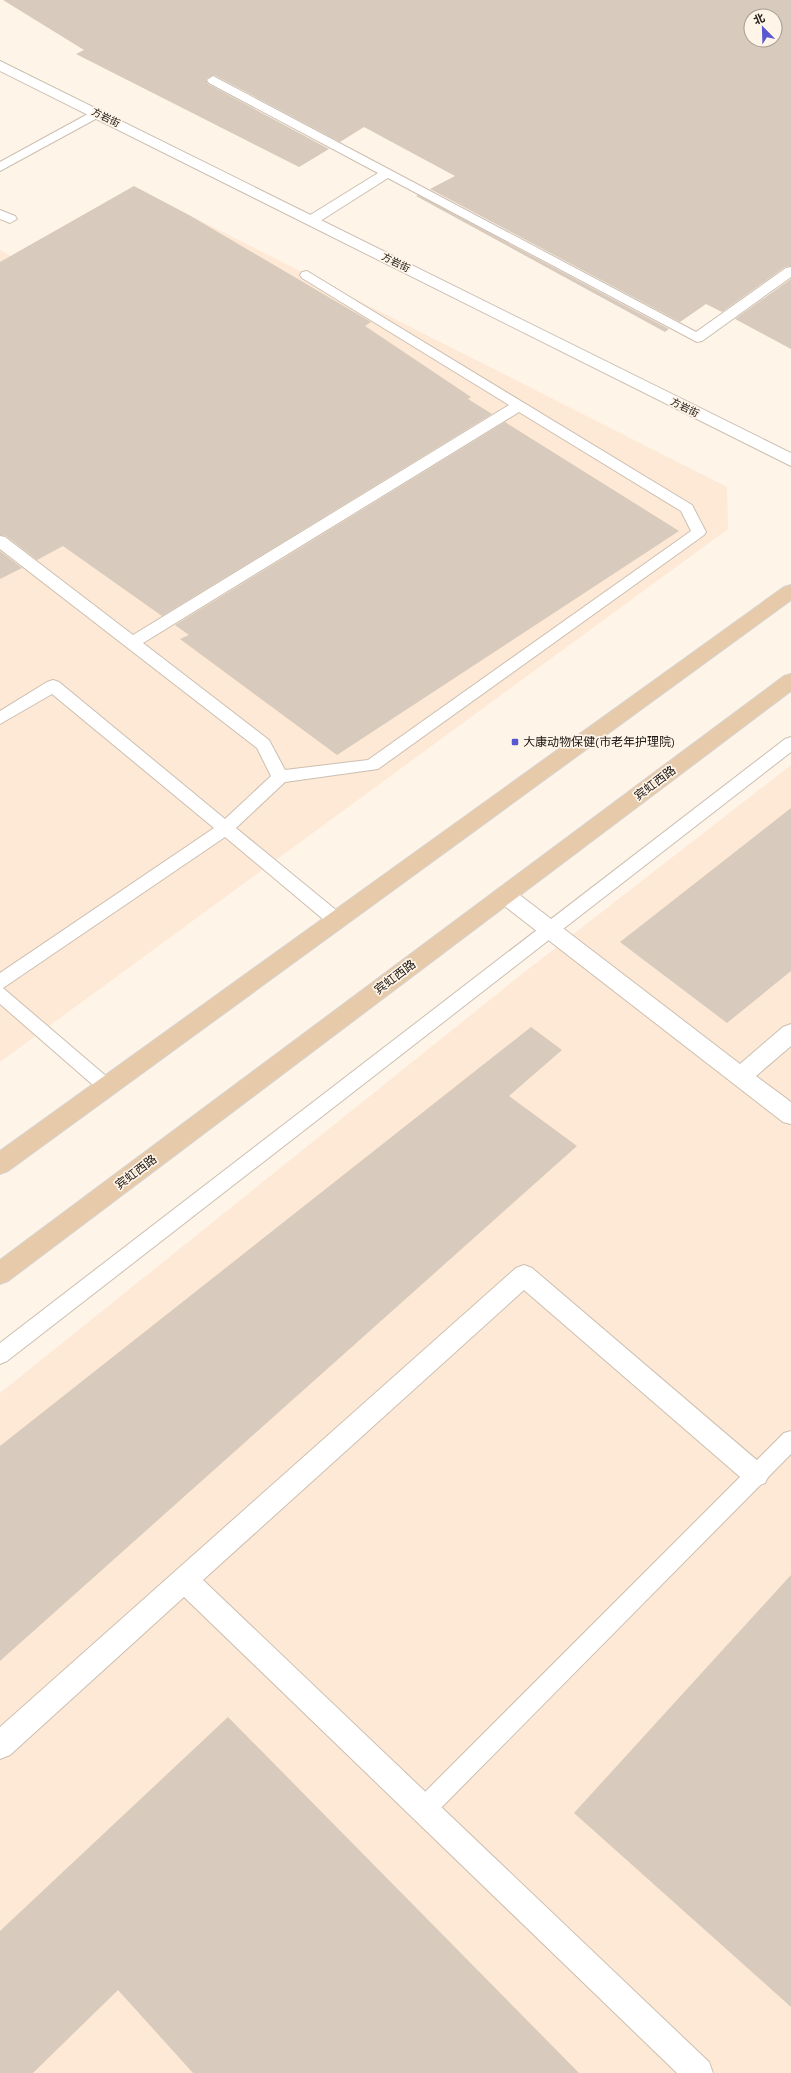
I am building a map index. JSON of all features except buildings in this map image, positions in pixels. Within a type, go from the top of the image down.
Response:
[{"type":"main road","points":[[0,1163],[791,591]]},
{"type":"main road","name":"宾虹西路","points":[[0,1274],[791,681]]},
{"type":"street","name":"方岩街","points":[[0,64],[791,460]]},
{"type":"street","points":[[505,895],[791,1115]]},
{"type":"street","points":[[741,1076],[791,1033]]},
{"type":"street","points":[[0,1745],[524,1275],[756,1475]]},
{"type":"street","points":[[184,1580],[698,2073]]},
{"type":"lane","points":[[213,80],[697,338],[791,271]]},
{"type":"lane","points":[[0,167],[98,113]]},
{"type":"lane","points":[[312,220],[387,173]]},
{"type":"lane","points":[[0,982],[226,828],[280,776],[372,765],[699,532],[687,508],[307,275]]},
{"type":"lane","points":[[132,643],[520,405]]},
{"type":"lane","points":[[0,541],[263,744],[280,776]]},
{"type":"lane","points":[[0,718],[53,686],[336,920]]},
{"type":"lane","points":[[0,1355],[791,743]]},
{"type":"lane","points":[[0,994],[107,1087]]},
{"type":"lane","points":[[424,1809],[791,1440]]},
{"type":"shaded area","points":[[189,215],[727,487],[728,529],[0,1062],[0,250],[63,287]]},
{"type":"shaded area","points":[[791,765],[791,2073],[0,2073],[0,1393],[522,974]]},
{"type":"place","name":"大康动物保健(市老年护理院)","points":[[515,742]]}]
